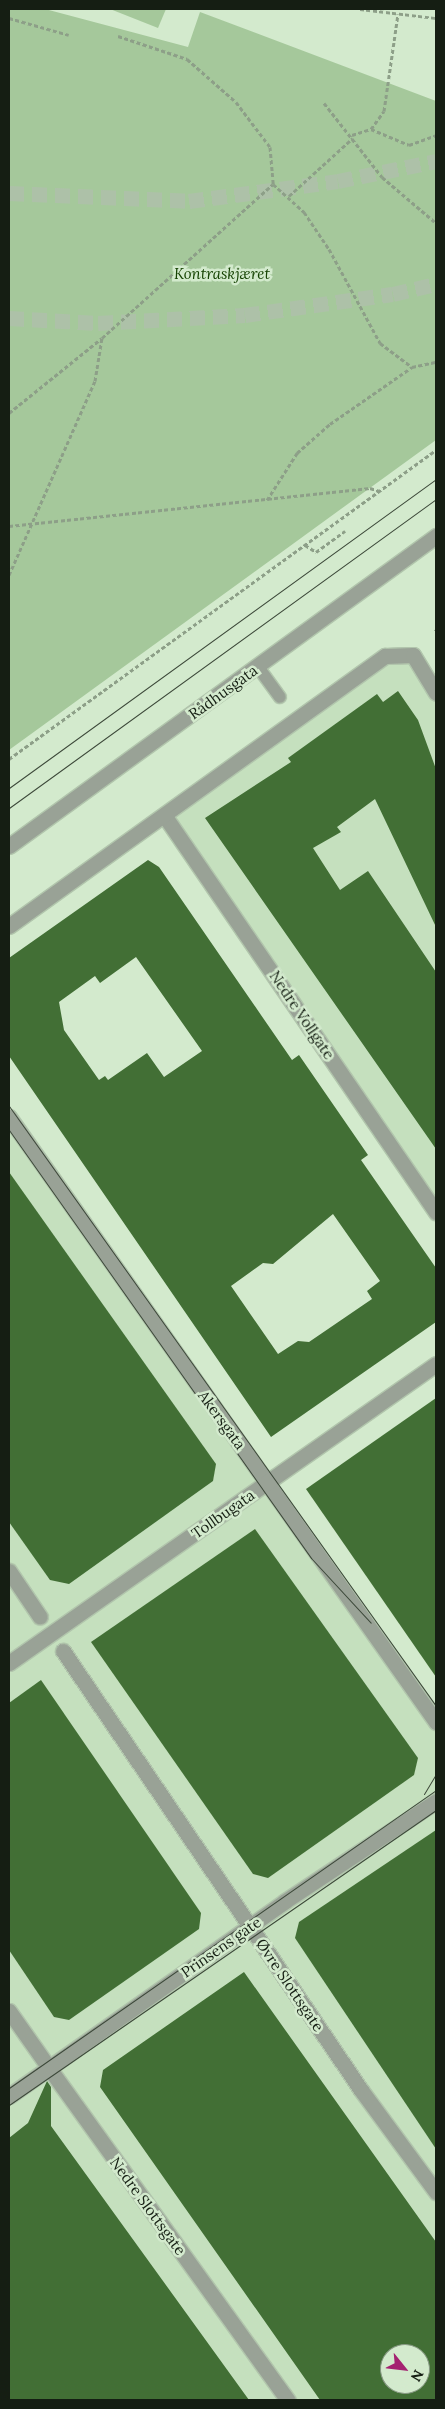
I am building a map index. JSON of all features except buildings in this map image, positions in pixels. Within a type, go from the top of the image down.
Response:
[{"type":"street","name":"Rådhusgata","points":[[9,846],[436,536]]},
{"type":"street","points":[[9,926],[166,818],[385,656],[413,655],[427,671],[436,692]]},
{"type":"street","name":"Nedre Vollgate","points":[[166,818],[436,1214]]},
{"type":"street","name":"Akersgata","points":[[9,1117],[436,1722]]},
{"type":"street","name":"Tollbugata","points":[[9,1663],[436,1364]]},
{"type":"street","points":[[9,1571],[40,1617]]},
{"type":"street","name":"Øvre Slottsgate","points":[[63,1651],[250,1926],[436,2192]]},
{"type":"street","name":"Prinsens gate","points":[[9,2096],[250,1926],[436,1801]]},
{"type":"street","name":"Nedre Slottsgate","points":[[9,2011],[288,2400]]},
{"type":"lane","points":[[258,667],[280,697]]},
{"type":"path","points":[[360,9],[436,18]]},
{"type":"path","points":[[289,196],[352,137],[370,128],[384,111],[398,14]]},
{"type":"path","points":[[9,18],[69,34]]},
{"type":"path","points":[[118,36],[187,59],[236,102],[270,147],[273,184],[289,196],[329,249],[380,343],[412,367]]},
{"type":"path","points":[[324,102],[382,177],[436,223]]},
{"type":"path","points":[[370,128],[409,145],[436,135]]},
{"type":"path","points":[[9,413],[102,338],[273,184]]},
{"type":"path","points":[[9,575],[95,381],[102,338]]},
{"type":"path","points":[[267,500],[297,453],[330,424],[412,367],[436,362]]},
{"type":"path","points":[[9,759],[436,450]]},
{"type":"path","points":[[9,526],[370,488],[380,491]]},
{"type":"path","points":[[306,545],[316,552],[345,531]]},
{"type":"shaded area","points":[[413,655],[436,693],[436,1213],[166,818],[385,656]]},
{"type":"shaded area","points":[[9,1117],[436,1722],[436,2400],[9,2400]]},
{"type":"green space","name":"Kontraskjæret","points":[[9,9],[45,9],[188,47],[200,12],[436,101],[436,440],[9,750]]},
{"type":"green space","points":[[110,9],[166,9],[158,28]]},
{"type":"tunnel","points":[[9,193],[189,201],[338,181],[436,161]]},
{"type":"tunnel","points":[[9,318],[98,323],[245,315],[393,294],[436,284]]},
{"type":"tram line","points":[[9,788],[436,479]]},
{"type":"tram line","points":[[9,808],[436,499]]},
{"type":"tram line","points":[[9,1106],[436,1706]]},
{"type":"tram line","points":[[9,1130],[311,1558],[371,1623]]},
{"type":"tram line","points":[[424,1794],[436,1774]]},
{"type":"tram line","points":[[9,2088],[436,1790]]},
{"type":"tram line","points":[[9,2105],[436,1810]]}]
